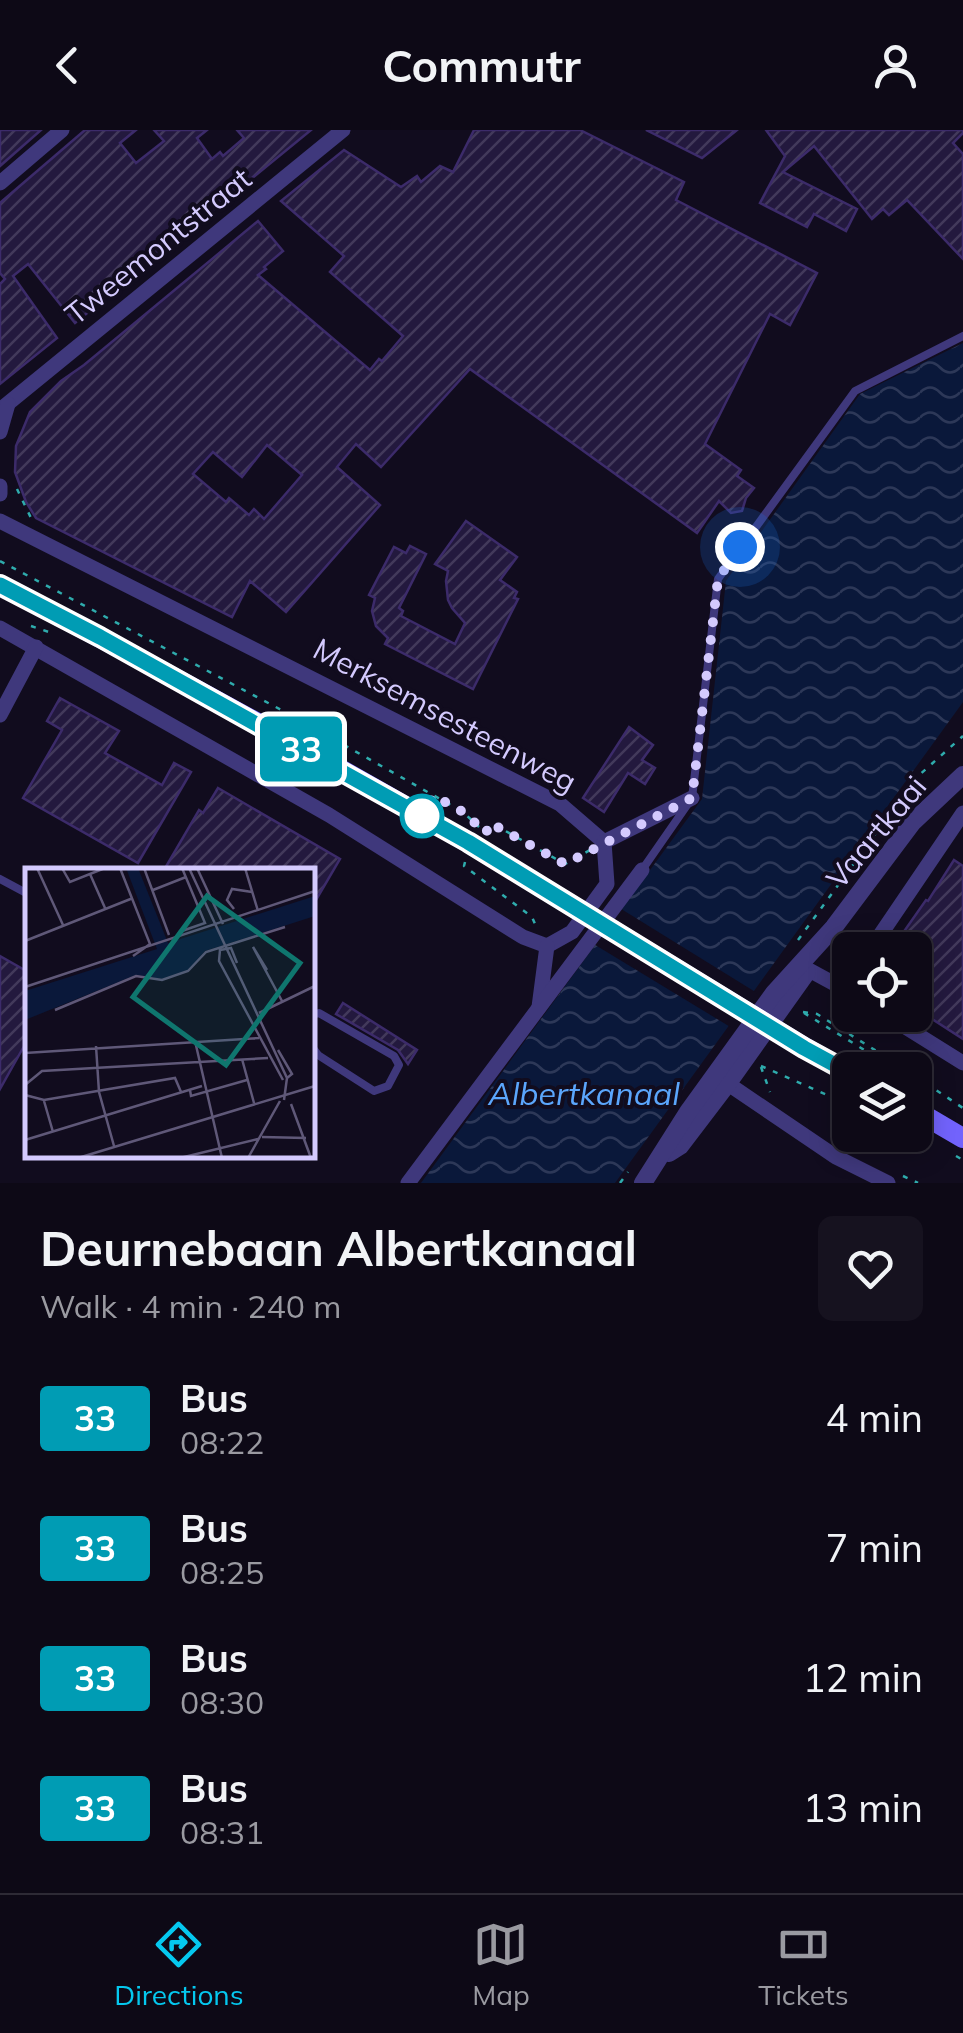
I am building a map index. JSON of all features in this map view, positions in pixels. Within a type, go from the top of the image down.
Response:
[{"type":"main road","points":[[0,584],[415,812],[832,1063]]},
{"type":"main road","points":[[932,1120],[963,1138]]},
{"type":"street","points":[[0,182],[62,130]]},
{"type":"street","name":"Tweemontstraat","points":[[0,432],[4,407],[334,133]]},
{"type":"street","points":[[0,494],[7,482]]},
{"type":"street","name":"Merksemsesteenweg","points":[[0,521],[560,804],[604,842]]},
{"type":"street","points":[[0,628],[329,814],[523,937],[547,946],[572,932],[607,884],[604,842],[692,798]]},
{"type":"street","points":[[0,715],[36,646]]},
{"type":"street","name":"Vaartkaai","points":[[642,1183],[660,1158],[680,1146],[774,993],[834,927],[912,823],[963,775]]},
{"type":"street","points":[[882,932],[963,812]]},
{"type":"street","points":[[408,1183],[642,870]]},
{"type":"street","name":"Vaartkaai","points":[[722,1079],[809,970],[834,927]]},
{"type":"street","points":[[540,1007],[547,946]]},
{"type":"street","points":[[809,970],[832,980]]},
{"type":"street","points":[[913,1032],[963,1063]]},
{"type":"street","points":[[722,1079],[836,1156],[888,1183]]},
{"type":"lane","points":[[642,870],[692,798],[718,579],[855,390],[963,336]]},
{"type":"lane","points":[[0,879],[25,892]]},
{"type":"lane","points":[[315,1015],[394,1056],[399,1066],[388,1086],[374,1091],[315,1052]]},
{"type":"path","points":[[7,482],[43,543]]},
{"type":"path","points":[[0,562],[289,714],[463,812],[486,833],[490,823],[565,864],[604,842]]},
{"type":"path","points":[[792,947],[917,777],[963,736]]},
{"type":"path","points":[[464,866],[532,918]]},
{"type":"path","points":[[868,1052],[803,1012],[817,1014],[878,1052]]},
{"type":"path","points":[[760,1066],[832,1097]]},
{"type":"path","points":[[932,1087],[963,1108]]},
{"type":"water","name":"Albertkanaal","points":[[963,343],[963,702],[615,1183],[421,1183],[702,799],[726,581],[860,394]]},
{"type":"pier","points":[[618,907],[757,993],[732,1028],[592,943]]},
{"type":"building","points":[[0,130],[41,130],[0,166]]},
{"type":"building","points":[[85,130],[136,130],[120,143],[136,163],[164,141],[154,130],[207,130],[197,138],[212,159],[220,152],[223,156],[244,138],[237,130],[311,130],[75,323],[28,264],[13,276],[57,338],[0,384],[0,284],[5,279],[0,273],[0,203]]},
{"type":"building","points":[[474,130],[580,130],[684,182],[676,200],[817,273],[790,325],[770,314],[705,444],[741,470],[737,476],[754,488],[742,511],[731,513],[719,501],[697,533],[470,369],[381,467],[356,444],[337,467],[380,505],[286,612],[250,581],[232,617],[36,518],[15,472],[16,446],[30,412],[61,381],[258,221],[283,251],[258,275],[370,370],[379,359],[382,361],[403,336],[330,272],[344,256],[281,201],[344,150],[401,187],[417,176],[421,182],[440,166],[453,172]],"holes":[[[267,445],[302,475],[264,519],[254,509],[249,515],[229,498],[226,502],[193,474],[213,452],[242,477]]]},
{"type":"building","points":[[646,130],[737,130],[702,158]]},
{"type":"building","points":[[766,130],[963,130],[953,143],[963,154],[963,259],[907,200],[889,215],[883,209],[872,219],[814,146],[783,172],[857,209],[846,231],[814,214],[807,227],[760,203],[785,156]]},
{"type":"building","points":[[466,521],[517,557],[500,580],[517,592],[514,598],[518,599],[473,689],[385,644],[388,638],[376,626],[372,611],[375,598],[369,595],[394,547],[406,553],[410,546],[426,554],[399,608],[403,611],[401,616],[455,644],[465,623],[448,600],[448,571],[435,564]]},
{"type":"building","points":[[60,698],[119,731],[105,753],[162,785],[174,763],[191,772],[138,863],[23,798],[62,730],[47,721]]},
{"type":"building","points":[[629,727],[653,745],[642,760],[655,768],[645,784],[628,773],[604,812],[583,798]]},
{"type":"building","points":[[218,788],[340,859],[315,902],[315,868],[165,868],[199,810],[203,813]]},
{"type":"building","points":[[954,860],[963,866],[963,1039],[932,1019],[932,932],[904,932]]},
{"type":"building","points":[[0,956],[25,970],[25,1044],[0,1089]]},
{"type":"building","points":[[343,1003],[417,1050],[408,1064],[398,1050],[336,1014]]},
{"type":"bus line","name":"33","points":[[0,585],[441,826],[832,1063]]},
{"type":"route","points":[[422,816],[434,796],[463,812],[486,833],[490,823],[565,864],[692,798],[718,579],[740,547]]}]
